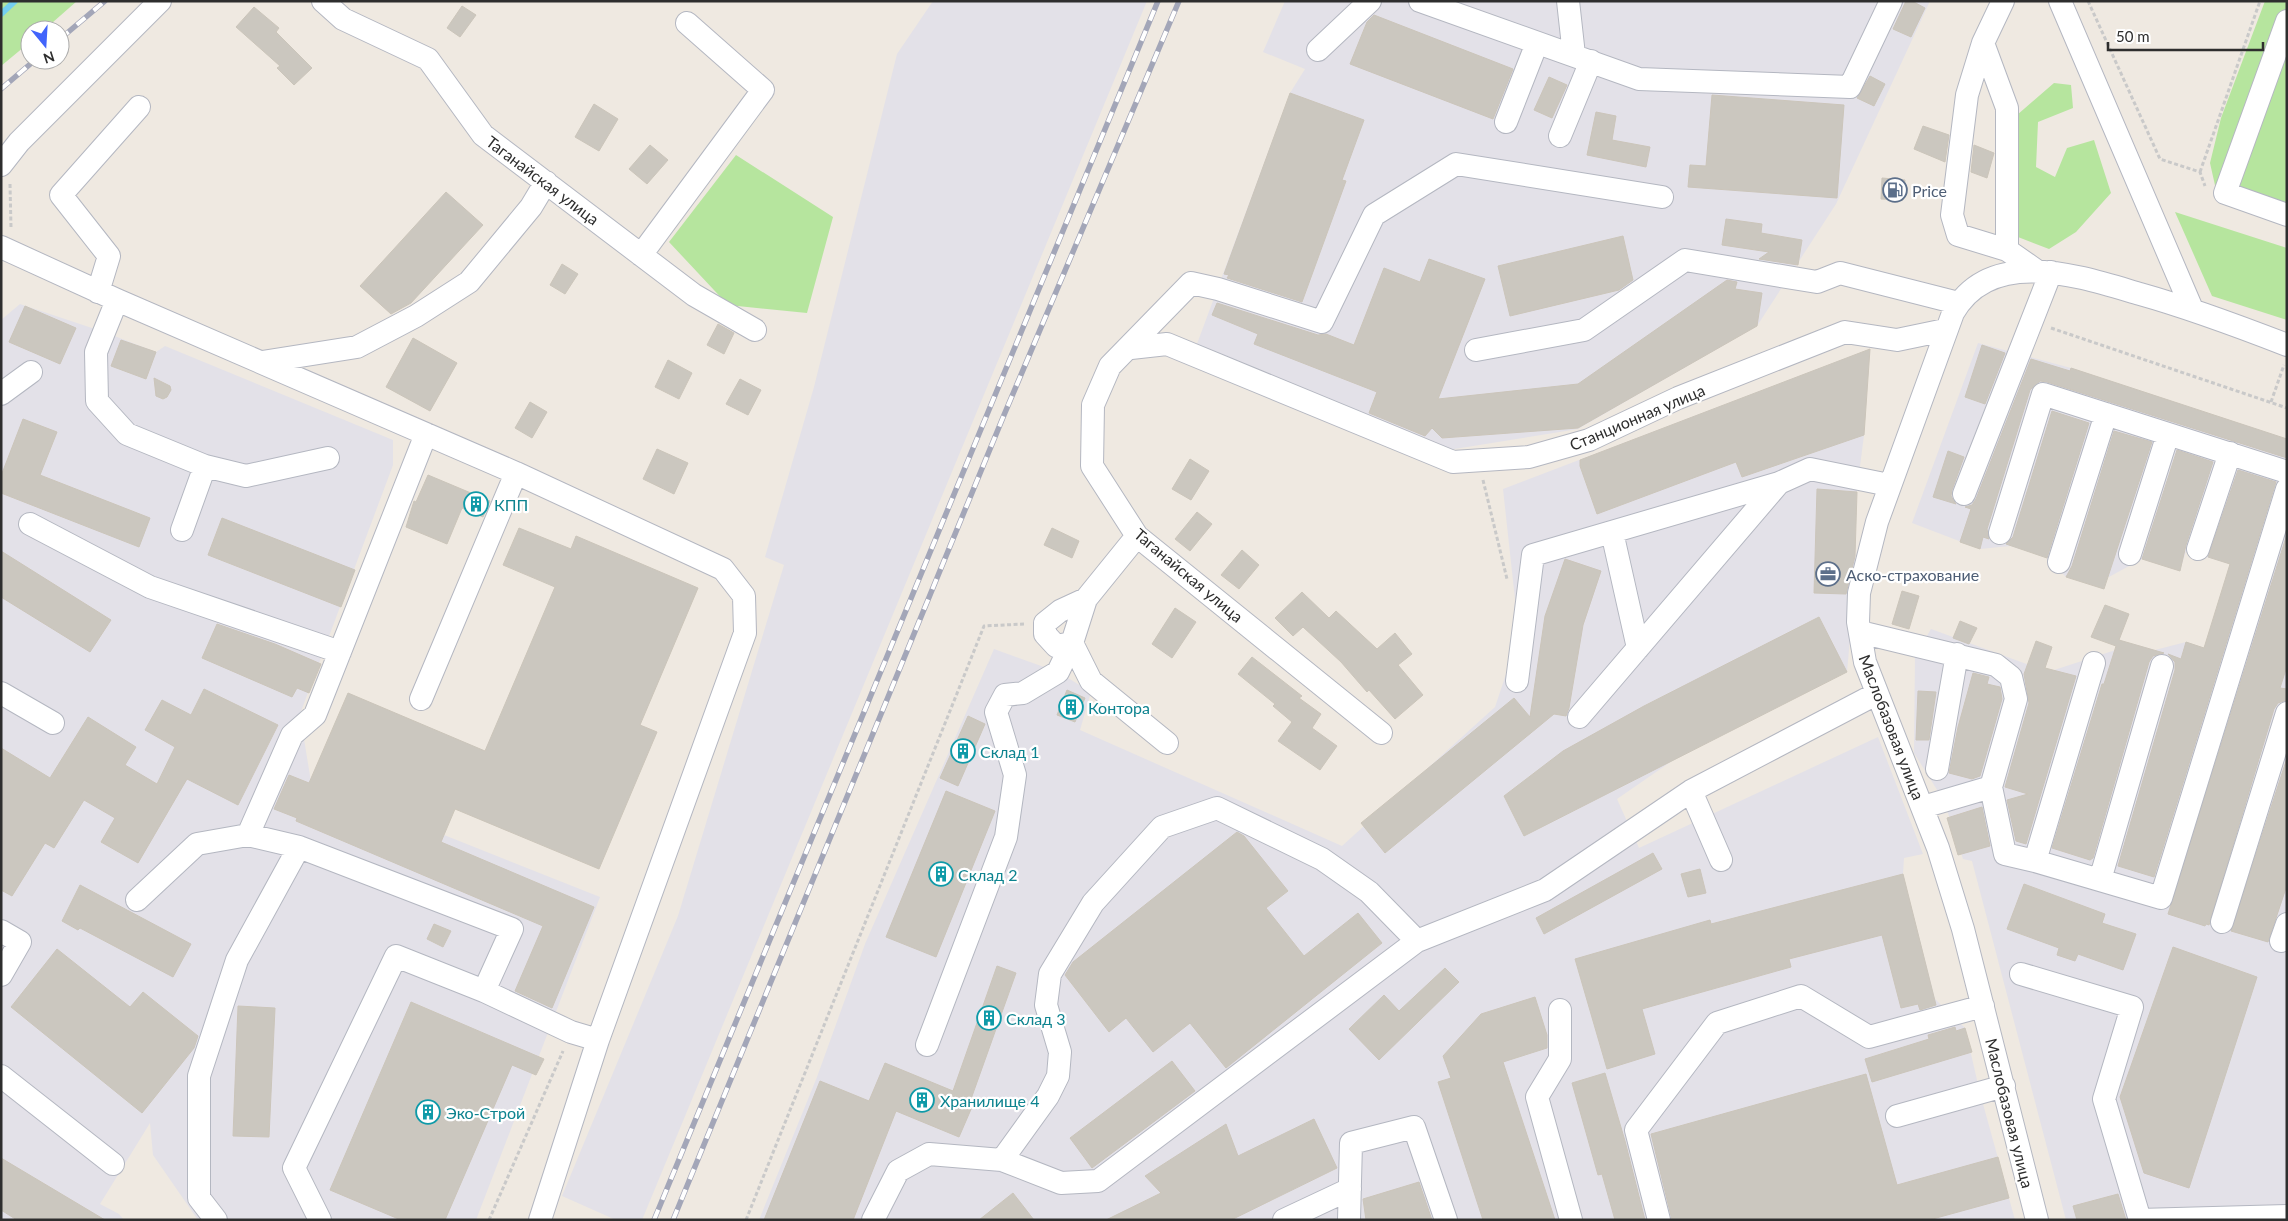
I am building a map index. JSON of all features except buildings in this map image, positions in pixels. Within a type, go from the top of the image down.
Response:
[{"type":"street","points":[[6,172],[19,142],[160,1]]},
{"type":"street","name":"Таганайская улица","points":[[323,1],[344,19],[428,59],[484,135],[694,294],[755,330]]},
{"type":"street","points":[[1318,50],[1370,1]]},
{"type":"street","points":[[1420,1],[1639,79],[1850,87],[1891,1]]},
{"type":"street","points":[[1964,494],[2032,321],[2044,271],[2007,250],[1958,235],[1952,215],[1967,95],[1983,43],[2003,1]]},
{"type":"street","points":[[2060,1],[2192,309]]},
{"type":"street","points":[[1560,136],[1582,58],[1568,2]]},
{"type":"street","points":[[2287,21],[2225,193],[2287,215]]},
{"type":"street","points":[[641,254],[764,90],[687,23]]},
{"type":"street","points":[[1506,122],[1537,43]]},
{"type":"street","points":[[1983,43],[2007,108],[2007,250]]},
{"type":"street","points":[[139,107],[61,196],[109,256],[108,296],[96,352],[97,402],[127,434],[205,466],[246,476],[328,458]]},
{"type":"street","name":"Таганайская улица","points":[[1381,733],[1138,536],[1092,466],[1094,405],[1110,366],[1131,348],[1191,283],[1218,289],[1322,322],[1374,215],[1456,164],[1662,197]]},
{"type":"street","points":[[262,362],[357,347],[416,316],[469,282],[531,206],[546,182]]},
{"type":"street","points":[[6,250],[516,474],[723,569],[744,596],[745,633],[598,1040],[540,1220]]},
{"type":"street","points":[[1476,350],[1584,330],[1685,260],[1817,282],[1840,273],[1958,303]]},
{"type":"street","name":"Маслобазовая улица","points":[[2037,1220],[1963,929],[1923,807],[1876,694],[1865,662],[1860,632],[1860,593],[1877,522],[1945,330],[1958,303],[1972,288],[1997,278],[2044,271],[2082,277],[2192,309],[2287,344]]},
{"type":"street","name":"Станционная улица","points":[[1131,348],[1166,344],[1453,462],[1528,457],[1589,440],[1678,398],[1844,332],[1897,340],[1945,330]]},
{"type":"street","points":[[1,394],[31,372]]},
{"type":"street","points":[[2000,533],[2043,394],[2287,472]]},
{"type":"street","points":[[2059,562],[2106,414]]},
{"type":"street","points":[[248,835],[292,736],[315,715],[426,434]]},
{"type":"street","points":[[2130,554],[2168,434]]},
{"type":"street","points":[[2198,549],[2230,453]]},
{"type":"street","points":[[182,530],[205,466]]},
{"type":"street","points":[[1517,681],[1533,555],[1779,483],[1810,469],[1889,485]]},
{"type":"street","points":[[421,699],[516,474]]},
{"type":"street","points":[[1579,717],[1779,483]]},
{"type":"street","points":[[1860,632],[1996,665],[2011,677],[2016,699],[1991,787],[2005,854],[2162,898],[2287,489]]},
{"type":"street","points":[[30,524],[150,587],[340,652]]},
{"type":"street","points":[[1612,532],[1638,648]]},
{"type":"street","points":[[927,1045],[1006,837],[1015,775],[996,712],[1005,695],[1022,693],[1058,672],[1072,643],[1086,599],[1138,536]]},
{"type":"street","points":[[1072,643],[1056,646],[1045,634],[1045,623],[1060,611],[1086,599]]},
{"type":"street","points":[[1072,643],[1091,681],[1167,744]]},
{"type":"street","points":[[1937,769],[1957,654]]},
{"type":"street","points":[[2035,861],[2094,664]]},
{"type":"street","points":[[2100,880],[2162,666]]},
{"type":"street","points":[[1,694],[53,723]]},
{"type":"street","points":[[873,1220],[898,1171],[928,1154],[1002,1160],[1061,1184],[1098,1181],[1417,941],[1545,890],[1691,791],[1876,694]]},
{"type":"street","points":[[2222,922],[2287,712]]},
{"type":"street","points":[[1923,807],[1991,787]]},
{"type":"street","points":[[1691,791],[1722,860]]},
{"type":"street","points":[[1002,1160],[1048,1096],[1058,1076],[1060,1052],[1046,1005],[1050,974],[1093,903],[1162,827],[1217,808],[1322,859],[1370,892],[1417,941]]},
{"type":"street","points":[[136,900],[197,844],[248,835],[299,847],[512,929],[484,991]]},
{"type":"street","points":[[216,1220],[199,1198],[198,1076],[237,960],[299,847]]},
{"type":"street","points":[[1,931],[20,942],[1,975]]},
{"type":"street","points":[[316,1219],[294,1168],[396,956],[484,991],[571,1032],[598,1040]]},
{"type":"street","points":[[2022,974],[2132,1007],[2104,1099],[2139,1220],[2287,1216]]},
{"type":"street","points":[[1659,1220],[1636,1130],[1717,1022],[1801,996],[1869,1037],[1983,1006]]},
{"type":"street","points":[[1560,1010],[1560,1059],[1536,1097],[1571,1220]]},
{"type":"street","points":[[1,1076],[113,1164]]},
{"type":"street","points":[[1897,1116],[2004,1086]]},
{"type":"street","points":[[1349,1220],[1351,1143],[1414,1127],[1446,1220]]},
{"type":"street","points":[[1284,1220],[1350,1188]]},
{"type":"path","points":[[2088,1],[2160,160],[2200,172]]},
{"type":"path","points":[[2207,190],[2200,172],[2260,1]]},
{"type":"path","points":[[6,172],[6,250]]},
{"type":"path","points":[[2032,321],[2287,408]]},
{"type":"path","points":[[2271,402],[2287,358]]},
{"type":"path","points":[[1479,460],[1509,589]]},
{"type":"path","points":[[746,1220],[984,626],[1045,623]]},
{"type":"path","points":[[489,1220],[571,1032]]},
{"type":"shaded area","points":[[933,1],[1147,1],[642,1220],[616,1220],[562,1196],[678,916],[784,565],[765,557],[814,387],[897,54]]},
{"type":"shaded area","points":[[1285,1],[1930,1],[1836,204],[1757,326],[1578,429],[1442,451],[1194,352],[1290,93],[1305,69],[1263,52]]},
{"type":"shaded area","points":[[20,304],[104,332],[156,352],[165,346],[393,440],[393,465],[300,714],[311,782],[600,897],[476,1220],[198,1220],[153,1155],[150,1123],[100,1204],[119,1214],[124,1220],[1,1220],[1,320]]},
{"type":"shaded area","points":[[1978,343],[2071,368],[2287,439],[2287,1220],[2066,1220],[1972,861],[1963,859],[1944,801],[1914,753],[1915,656],[1931,629],[2048,672],[2134,644],[2155,650],[2186,642],[2204,648],[2230,564],[2186,551],[2180,571],[2142,559],[2107,578],[2086,583],[2066,577],[2046,557],[2010,546],[1980,549],[1912,523]]},
{"type":"shaded area","points":[[1870,349],[1864,435],[1857,490],[1854,594],[1847,672],[1672,761],[1617,799],[1639,848],[1878,737],[1923,854],[1904,858],[1903,874],[1935,999],[1965,1028],[1980,1093],[2015,1220],[759,1220],[817,1077],[865,944],[994,649],[1058,672],[1091,692],[1080,730],[1342,846],[1495,707],[1513,653],[1515,599],[1503,489]]},
{"type":"green space","points":[[1,1],[77,1],[55,20],[20,20],[20,50],[1,66]]},
{"type":"green space","points":[[2265,1],[2287,1],[2287,226],[2219,203],[2210,163],[2221,118]]},
{"type":"green space","points":[[2054,83],[2071,85],[2073,108],[2038,122],[2036,167],[2055,177],[2067,148],[2094,140],[2111,193],[2076,232],[2049,249],[2018,237],[2015,208],[2017,115]]},
{"type":"green space","points":[[736,155],[833,217],[807,313],[728,305],[669,242]]},
{"type":"green space","points":[[2175,212],[2287,248],[2287,320],[2212,296]]},
{"type":"waterway","points":[[1,14],[15,1]]},
{"type":"railway","points":[[70,31],[105,1]]},
{"type":"railway","points":[[654,1220],[1158,1]]},
{"type":"railway","points":[[673,1220],[1004,415],[1179,1]]},
{"type":"railway","points":[[1,89],[23,70]]},
{"type":"place","name":"Price","points":[[1895,190]]},
{"type":"place","name":"КПП","points":[[476,504]]},
{"type":"place","name":"Аско-страхование","points":[[1828,574]]},
{"type":"place","name":"Контора","points":[[1071,707]]},
{"type":"place","name":"Склад 1","points":[[963,751]]},
{"type":"place","name":"Склад 2","points":[[941,874]]},
{"type":"place","name":"Склад 3","points":[[989,1018]]},
{"type":"place","name":"Хранилище 4","points":[[922,1100]]},
{"type":"place","name":"Эко-Строй","points":[[428,1112]]}]
